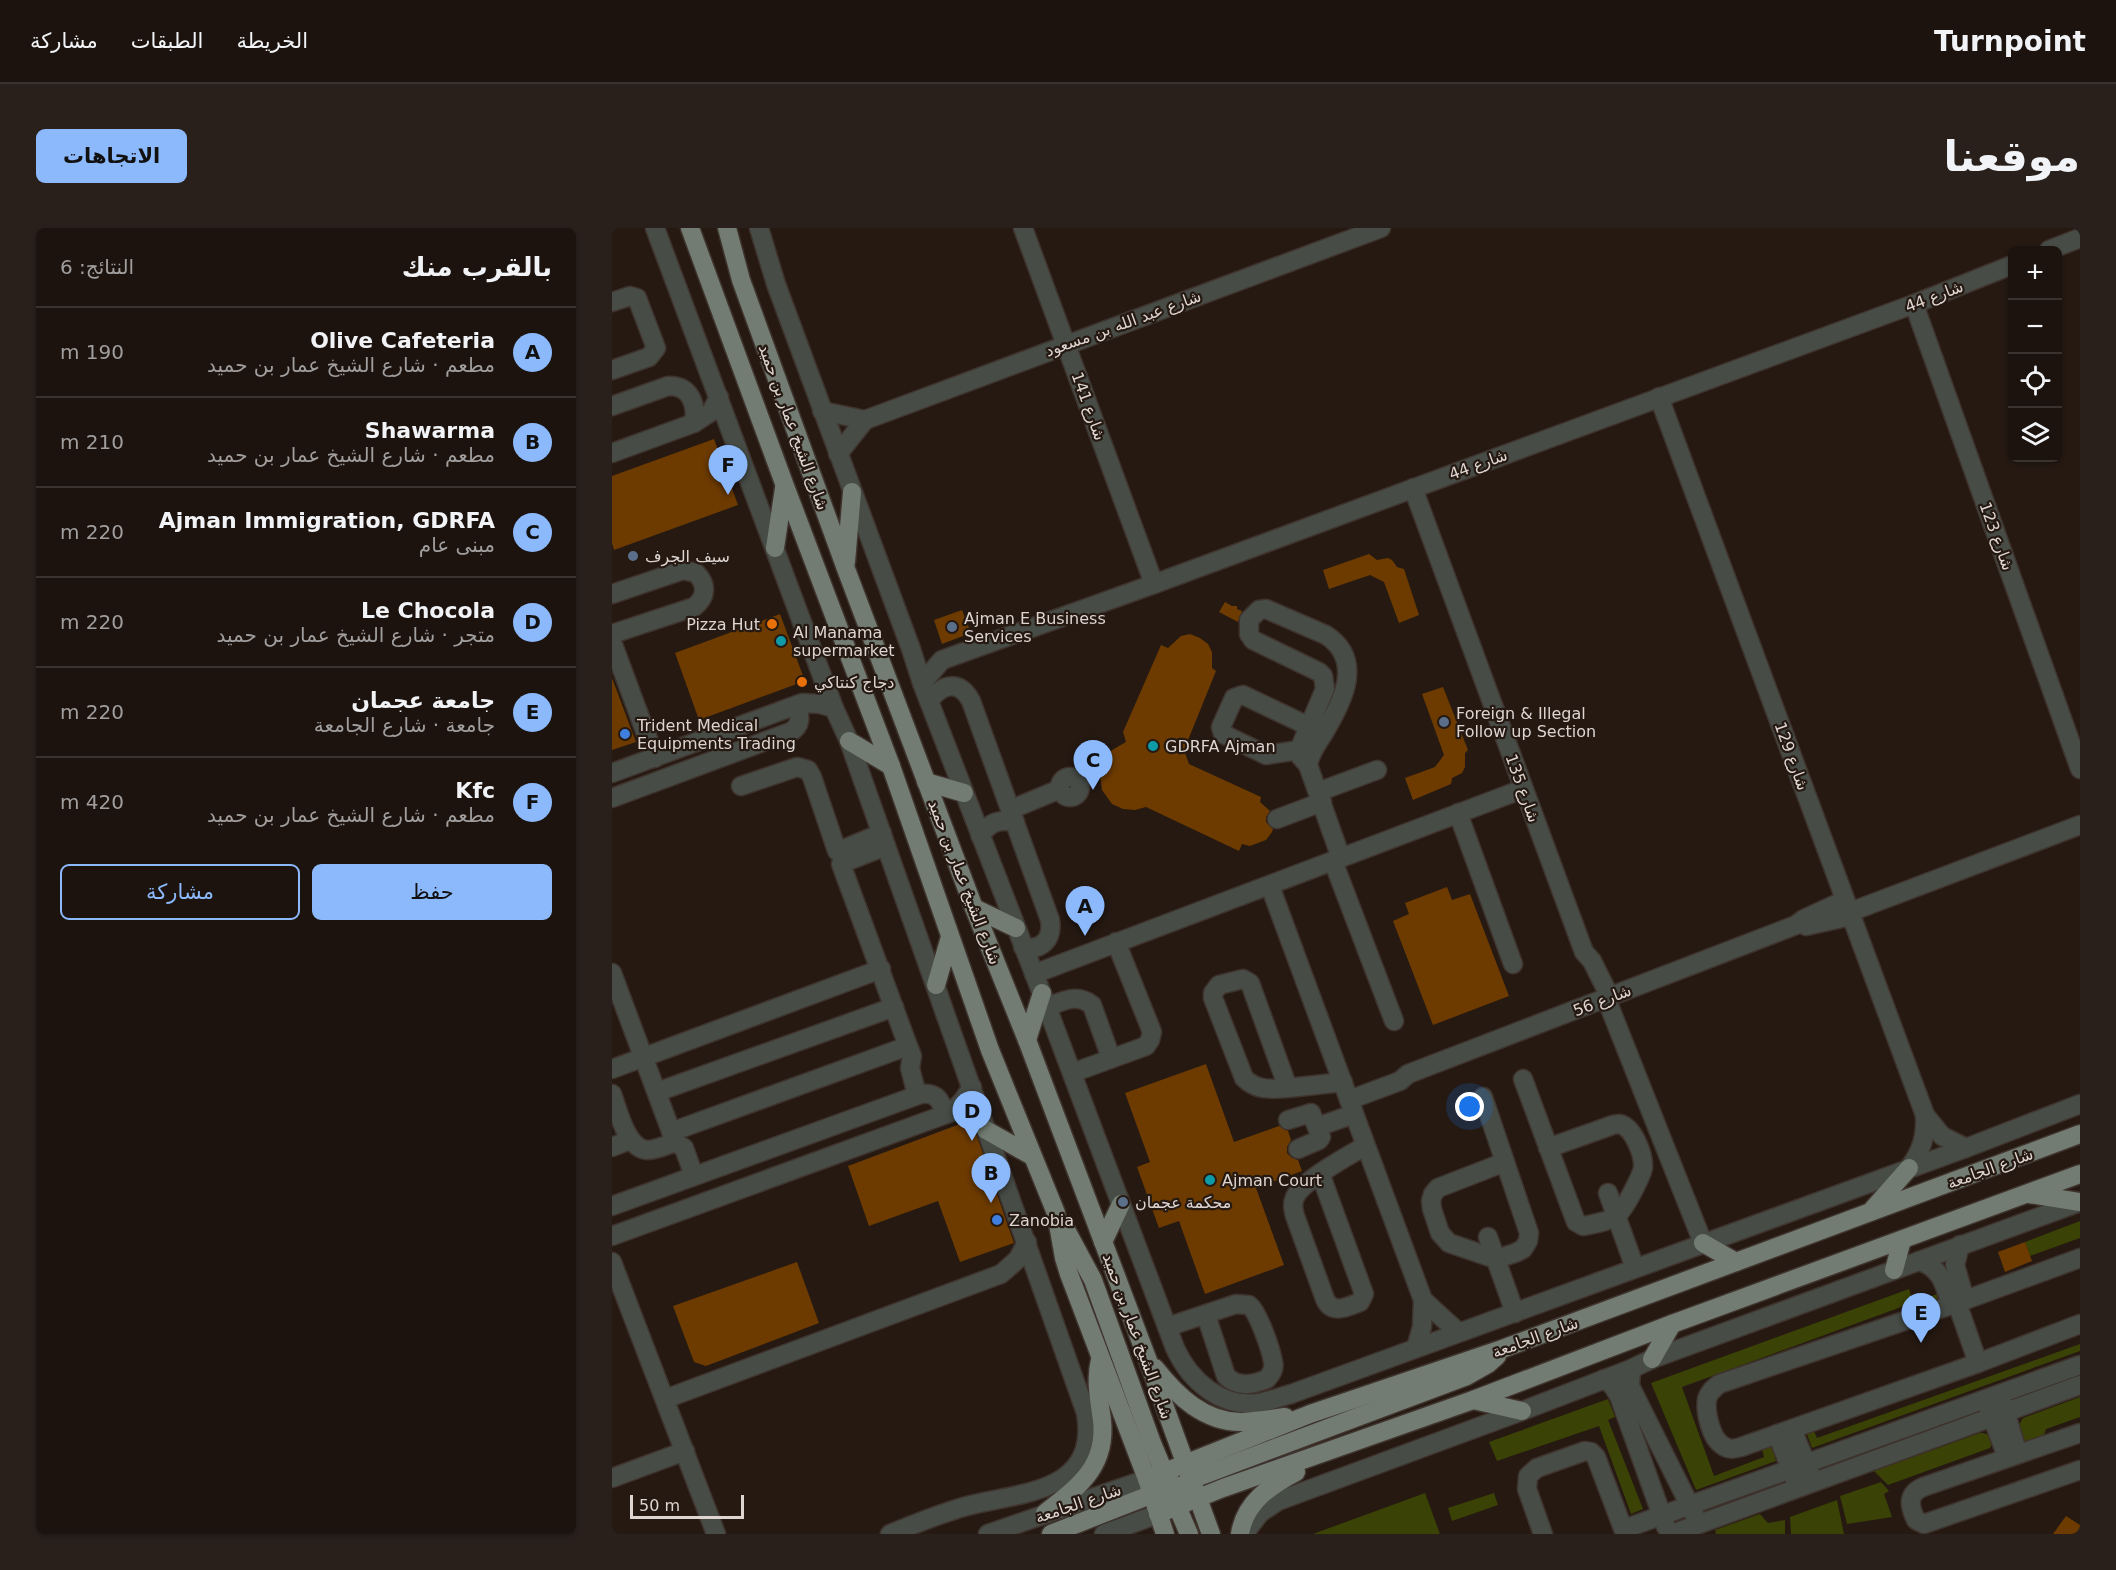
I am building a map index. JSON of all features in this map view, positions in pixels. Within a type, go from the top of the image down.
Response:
[{"type":"main road","name":"شارع الشيخ عمار بن حميد","points":[[690,228],[784,486],[891,766],[994,1059],[1056,1213],[1064,1258],[1101,1358],[1170,1485],[1198,1498],[1211,1534]]},
{"type":"main road","name":"شارع الشيخ عمار بن حميد","points":[[727,228],[741,280],[846,569],[1147,1358],[1170,1485]]},
{"type":"main road","points":[[775,548],[784,486]]},
{"type":"main road","points":[[846,569],[852,492]]},
{"type":"main road","points":[[849,741],[891,766]]},
{"type":"main road","points":[[926,782],[967,801]]},
{"type":"main road","points":[[974,908],[1016,928]]},
{"type":"main road","points":[[936,985],[950,937]]},
{"type":"main road","points":[[1027,1040],[1044,1000]]},
{"type":"main road","points":[[983,1124],[1032,1156]]},
{"type":"main road","name":"شارع الجامعة","points":[[1158,1514],[1170,1485],[1310,1414],[1502,1349],[2080,1134]]},
{"type":"main road","points":[[1871,1212],[1910,1168]]},
{"type":"main road","points":[[1198,1498],[1473,1401],[1672,1324],[2080,1174]]},
{"type":"main road","points":[[2027,1194],[2080,1202]]},
{"type":"main road","points":[[1103,1242],[1121,1204]]},
{"type":"main road","points":[[1056,1213],[1093,1280],[1189,1534]]},
{"type":"main road","points":[[1894,1270],[1902,1240]]},
{"type":"main road","points":[[1703,1244],[1736,1262]]},
{"type":"main road","points":[[1652,1359],[1672,1324]]},
{"type":"main road","points":[[1052,1534],[1170,1485],[1467,1376],[1488,1364],[1502,1349]]},
{"type":"main road","points":[[1045,1514],[1081,1484],[1097,1460],[1103,1431],[1097,1393],[1101,1358]]},
{"type":"main road","points":[[1147,1358],[1183,1399],[1211,1416],[1241,1422],[1310,1414]]},
{"type":"main road","points":[[1473,1401],[1522,1411]]},
{"type":"main road","points":[[1242,1534],[1244,1516],[1254,1501],[1268,1488],[1342,1446]]},
{"type":"main road","points":[[1158,1514],[1165,1534]]},
{"type":"street","points":[[655,228],[822,677],[849,741],[1086,1413],[1087,1442],[1082,1455],[1064,1477],[1052,1484],[1008,1499],[957,1509],[890,1534]]},
{"type":"street","points":[[759,228],[776,284],[922,684],[1167,1327],[1181,1361],[1198,1382],[1234,1402],[1259,1403],[1291,1394],[1966,1148],[2080,1104]]},
{"type":"street","name":"شارع 141","points":[[1023,228],[1154,584]]},
{"type":"street","name":"شارع عبد الله بن مسعود","points":[[865,420],[1381,228]]},
{"type":"street","points":[[2059,246],[2080,238]]},
{"type":"street","name":"شارع 44","points":[[942,660],[1914,304],[2008,267]]},
{"type":"street","points":[[612,302],[630,296],[637,298],[656,348],[649,357],[612,370]]},
{"type":"street","name":"شارع 123","points":[[1914,304],[2080,769]]},
{"type":"street","points":[[612,406],[668,386],[675,386],[687,391],[691,396],[695,410],[694,423]]},
{"type":"street","points":[[612,453],[694,423],[711,412],[719,397]]},
{"type":"street","name":"شارع 129","points":[[1659,397],[1925,1115],[1942,1136],[1966,1148]]},
{"type":"street","points":[[822,411],[865,420],[838,454]]},
{"type":"street","name":"شارع 135","points":[[1413,488],[1584,952],[1592,961],[1703,1244]]},
{"type":"street","points":[[612,594],[683,570],[696,573],[704,584],[705,590],[703,597],[694,606],[612,634]]},
{"type":"street","points":[[1308,726],[1244,695],[1234,698],[1221,727],[1223,734],[1266,754],[1304,758],[1311,754],[1334,716],[1342,696],[1348,670],[1347,659],[1342,649],[1326,635],[1273,611],[1259,610],[1249,620],[1249,634],[1254,640],[1323,676],[1325,689],[1308,726],[1304,758],[1320,797],[1337,860],[1394,1021]]},
{"type":"street","points":[[612,642],[655,758]]},
{"type":"street","points":[[911,649],[942,660],[922,684]]},
{"type":"street","points":[[612,798],[793,731],[799,721],[799,704],[816,689],[822,677]]},
{"type":"street","points":[[929,701],[942,687],[960,688],[967,693],[1050,920],[1052,930],[1048,939],[1041,946],[1032,949],[1023,947]]},
{"type":"street","points":[[612,773],[799,704],[815,703],[834,708]]},
{"type":"street","points":[[741,786],[797,767],[808,770],[910,1051],[919,1061],[923,1094]]},
{"type":"street","points":[[1277,819],[1377,770]]},
{"type":"street","points":[[980,835],[987,826],[1010,811],[1060,789]]},
{"type":"street","points":[[1034,974],[1523,789]]},
{"type":"street","points":[[967,801],[990,810],[1010,811]]},
{"type":"street","points":[[1458,813],[1513,964]]},
{"type":"street","name":"شارع 56","points":[[1348,1097],[1398,1074],[1408,1074],[1796,925],[1806,926],[2080,825]]},
{"type":"street","points":[[840,857],[884,839]]},
{"type":"street","points":[[1270,886],[1423,1300],[1422,1327],[1416,1348]]},
{"type":"street","points":[[1072,1073],[1146,1046],[1150,1040],[1152,1032],[1116,942]]},
{"type":"street","points":[[612,1069],[881,969]]},
{"type":"street","points":[[612,973],[673,1137],[684,1148],[688,1178]]},
{"type":"street","points":[[1288,1088],[1250,983],[1243,979],[1219,985],[1213,993],[1214,998],[1244,1078],[1250,1084],[1258,1088],[1288,1088],[1348,1097]]},
{"type":"street","points":[[1044,1000],[1075,998],[1084,999],[1092,1005],[1111,1058]]},
{"type":"street","points":[[657,1092],[894,1006]]},
{"type":"street","points":[[612,1094],[630,1140],[638,1147],[648,1150],[673,1137],[910,1051]]},
{"type":"street","points":[[1522,1079],[1548,1148],[1576,1222],[1583,1226],[1616,1216],[1639,1179],[1642,1168],[1642,1156],[1627,1127],[1619,1124],[1610,1126],[1548,1148]]},
{"type":"street","points":[[949,1113],[963,1100],[972,1087]]},
{"type":"street","points":[[612,1206],[923,1094],[939,1098],[949,1113]]},
{"type":"street","points":[[1317,1127],[1348,1097]]},
{"type":"street","points":[[1483,1097],[1505,1162],[1529,1233],[1528,1242],[1523,1249],[1496,1259],[1443,1239],[1431,1201],[1433,1194],[1438,1188],[1505,1162]]},
{"type":"street","points":[[612,1236],[949,1113],[967,1113],[983,1124]]},
{"type":"street","points":[[1288,1120],[1311,1113],[1317,1127],[1321,1139],[1298,1149]]},
{"type":"street","name":"شارع 129","points":[[1910,1168],[1924,1141],[1925,1115]]},
{"type":"street","points":[[612,1147],[630,1140]]},
{"type":"street","points":[[1320,1173],[1364,1294],[1360,1302],[1337,1309],[1331,1308],[1325,1299],[1292,1208],[1293,1200],[1297,1192],[1320,1173],[1365,1146]]},
{"type":"street","points":[[1608,1193],[1635,1268]]},
{"type":"street","points":[[1242,1534],[1260,1513],[1278,1502],[1522,1411],[1652,1359],[2080,1202]]},
{"type":"street","points":[[1488,1237],[1515,1313]]},
{"type":"street","points":[[1001,1274],[1018,1259],[1027,1242]]},
{"type":"street","points":[[1960,1245],[1955,1265],[1958,1303],[1978,1363]]},
{"type":"street","points":[[2080,1258],[1958,1303],[1719,1384],[1708,1398],[1708,1417],[1717,1441],[1724,1447],[1732,1449],[1741,1447],[1978,1363],[2080,1324]]},
{"type":"street","points":[[1919,1261],[1932,1266],[1958,1303]]},
{"type":"street","points":[[612,1262],[716,1534]]},
{"type":"street","points":[[665,1399],[1001,1274],[1014,1273],[1038,1279]]},
{"type":"street","points":[[1423,1300],[1458,1332]]},
{"type":"street","points":[[1167,1327],[1242,1303],[1253,1309],[1274,1363],[1267,1379],[1239,1385],[1226,1376],[1206,1315]]},
{"type":"street","points":[[1543,1534],[1527,1489],[1528,1476],[1537,1468],[1585,1451],[1596,1457],[1624,1532],[1689,1505],[2080,1365]]},
{"type":"street","points":[[1631,1369],[1632,1406],[1662,1515],[1670,1534],[1701,1529],[1806,1485],[2080,1385]]},
{"type":"street","points":[[1604,1378],[1632,1406],[1701,1529]]},
{"type":"street","points":[[1992,1396],[2013,1456]]},
{"type":"street","points":[[1785,1432],[1806,1485]]},
{"type":"street","points":[[2080,1433],[1915,1490],[1910,1497],[1910,1506],[1916,1520],[1924,1524],[2080,1470]]},
{"type":"street","points":[[612,1478],[684,1451]]},
{"type":"street","name":"شارع الجامعة","points":[[988,1534],[1045,1514],[1170,1485]]},
{"type":"street","name":"شارع الجامعة","points":[[1104,1534],[1158,1514]]},
{"type":"green space","points":[[2080,1221],[2080,1238],[2030,1256],[2025,1242]]},
{"type":"green space","points":[[1909,1289],[1913,1302],[1937,1294],[1941,1305],[1908,1316],[1904,1306],[1682,1387],[1714,1476],[1764,1457],[1762,1449],[1772,1446],[1776,1461],[1696,1490],[1651,1383]]},
{"type":"green space","points":[[2080,1344],[2080,1351],[1812,1448],[1807,1434],[1814,1431],[1817,1438]]},
{"type":"green space","points":[[2080,1397],[2080,1417],[2046,1429],[2042,1441],[2028,1445],[2020,1435],[2019,1425],[2023,1418]]},
{"type":"green space","points":[[1608,1399],[1615,1417],[1608,1420],[1643,1509],[1631,1514],[1599,1426],[1497,1461],[1489,1442]]},
{"type":"green space","points":[[1980,1433],[1991,1437],[1993,1441],[1990,1448],[1888,1485],[1874,1471]]},
{"type":"green space","points":[[1881,1482],[1889,1491],[1884,1494],[1892,1517],[1847,1524],[1840,1496]]},
{"type":"green space","points":[[1425,1493],[1440,1534],[1313,1534]]},
{"type":"green space","points":[[1494,1493],[1498,1505],[1452,1521],[1448,1508]]},
{"type":"green space","points":[[1837,1500],[1844,1534],[1791,1534],[1790,1517]]},
{"type":"green space","points":[[1760,1514],[1768,1523],[1785,1520],[1785,1534],[1716,1534],[1715,1530]]},
{"type":"building","points":[[714,439],[738,505],[614,550],[612,543],[612,476]]},
{"type":"building","points":[[1369,554],[1377,560],[1388,558],[1397,567],[1404,569],[1419,615],[1399,623],[1384,582],[1370,575],[1329,589],[1323,570]]},
{"type":"building","points":[[1225,602],[1237,606],[1237,609],[1242,611],[1238,622],[1219,612]]},
{"type":"building","name":"Ajman E Business Services","points":[[962,610],[971,633],[942,644],[934,620]]},
{"type":"building","points":[[780,614],[805,681],[699,720],[675,653]]},
{"type":"building","name":"GDRFA Ajman","points":[[1190,634],[1208,644],[1212,652],[1212,668],[1216,671],[1184,750],[1189,764],[1261,797],[1260,802],[1270,811],[1266,822],[1273,829],[1266,840],[1250,846],[1242,844],[1239,851],[1146,807],[1135,810],[1123,809],[1112,804],[1102,790],[1100,775],[1102,762],[1112,750],[1126,742],[1123,732],[1161,645],[1168,648],[1181,636]]},
{"type":"building","points":[[612,678],[636,742],[612,750]]},
{"type":"building","name":"Foreign & Illegal Follow up Section","points":[[1443,687],[1468,750],[1465,753],[1465,767],[1462,773],[1452,778],[1451,784],[1413,800],[1405,778],[1435,767],[1444,755],[1422,694]]},
{"type":"building","points":[[1447,887],[1452,900],[1470,894],[1509,996],[1433,1025],[1393,921],[1409,914],[1405,903]]},
{"type":"building","name":"Ajman Court","points":[[1206,1064],[1234,1142],[1279,1126],[1288,1131],[1291,1140],[1287,1153],[1298,1160],[1302,1171],[1256,1188],[1284,1265],[1205,1294],[1179,1221],[1159,1228],[1137,1167],[1150,1162],[1125,1093]]},
{"type":"building","points":[[960,1124],[975,1131],[1014,1243],[960,1262],[938,1201],[869,1226],[848,1166]]},
{"type":"building","points":[[2025,1242],[2032,1261],[2005,1272],[1998,1252]]},
{"type":"building","points":[[797,1262],[819,1323],[706,1366],[694,1362],[673,1306]]},
{"type":"building","points":[[2066,1516],[2080,1525],[2080,1534],[2053,1534]]},
{"type":"place","name":"Kfc","points":[[728,495]]},
{"type":"place","name":"سيف الجرف","points":[[633,556]]},
{"type":"place","name":"Pizza Hut","points":[[772,624]]},
{"type":"place","name":"Ajman E Business Services","points":[[952,627]]},
{"type":"place","name":"Al Manama supermarket","points":[[781,641]]},
{"type":"place","name":"دجاج كنتاكي","points":[[802,682]]},
{"type":"place","name":"Foreign & Illegal Follow up Section","points":[[1444,722]]},
{"type":"place","name":"Trident Medical Equipments Trading","points":[[625,734]]},
{"type":"place","name":"GDRFA Ajman","points":[[1153,746]]},
{"type":"place","name":"Ajman Immigration, GDRFA","points":[[1093,790]]},
{"type":"place","name":"Olive Cafeteria","points":[[1085,936]]},
{"type":"place","name":"Le Chocola","points":[[972,1141]]},
{"type":"place","name":"Ajman Court","points":[[1210,1180]]},
{"type":"place","name":"محكمة عجمان","points":[[1123,1202]]},
{"type":"place","name":"Shawarma","points":[[991,1203]]},
{"type":"place","name":"Zanobia","points":[[997,1220]]},
{"type":"place","name":"جامعة عجمان","points":[[1921,1343]]}]
